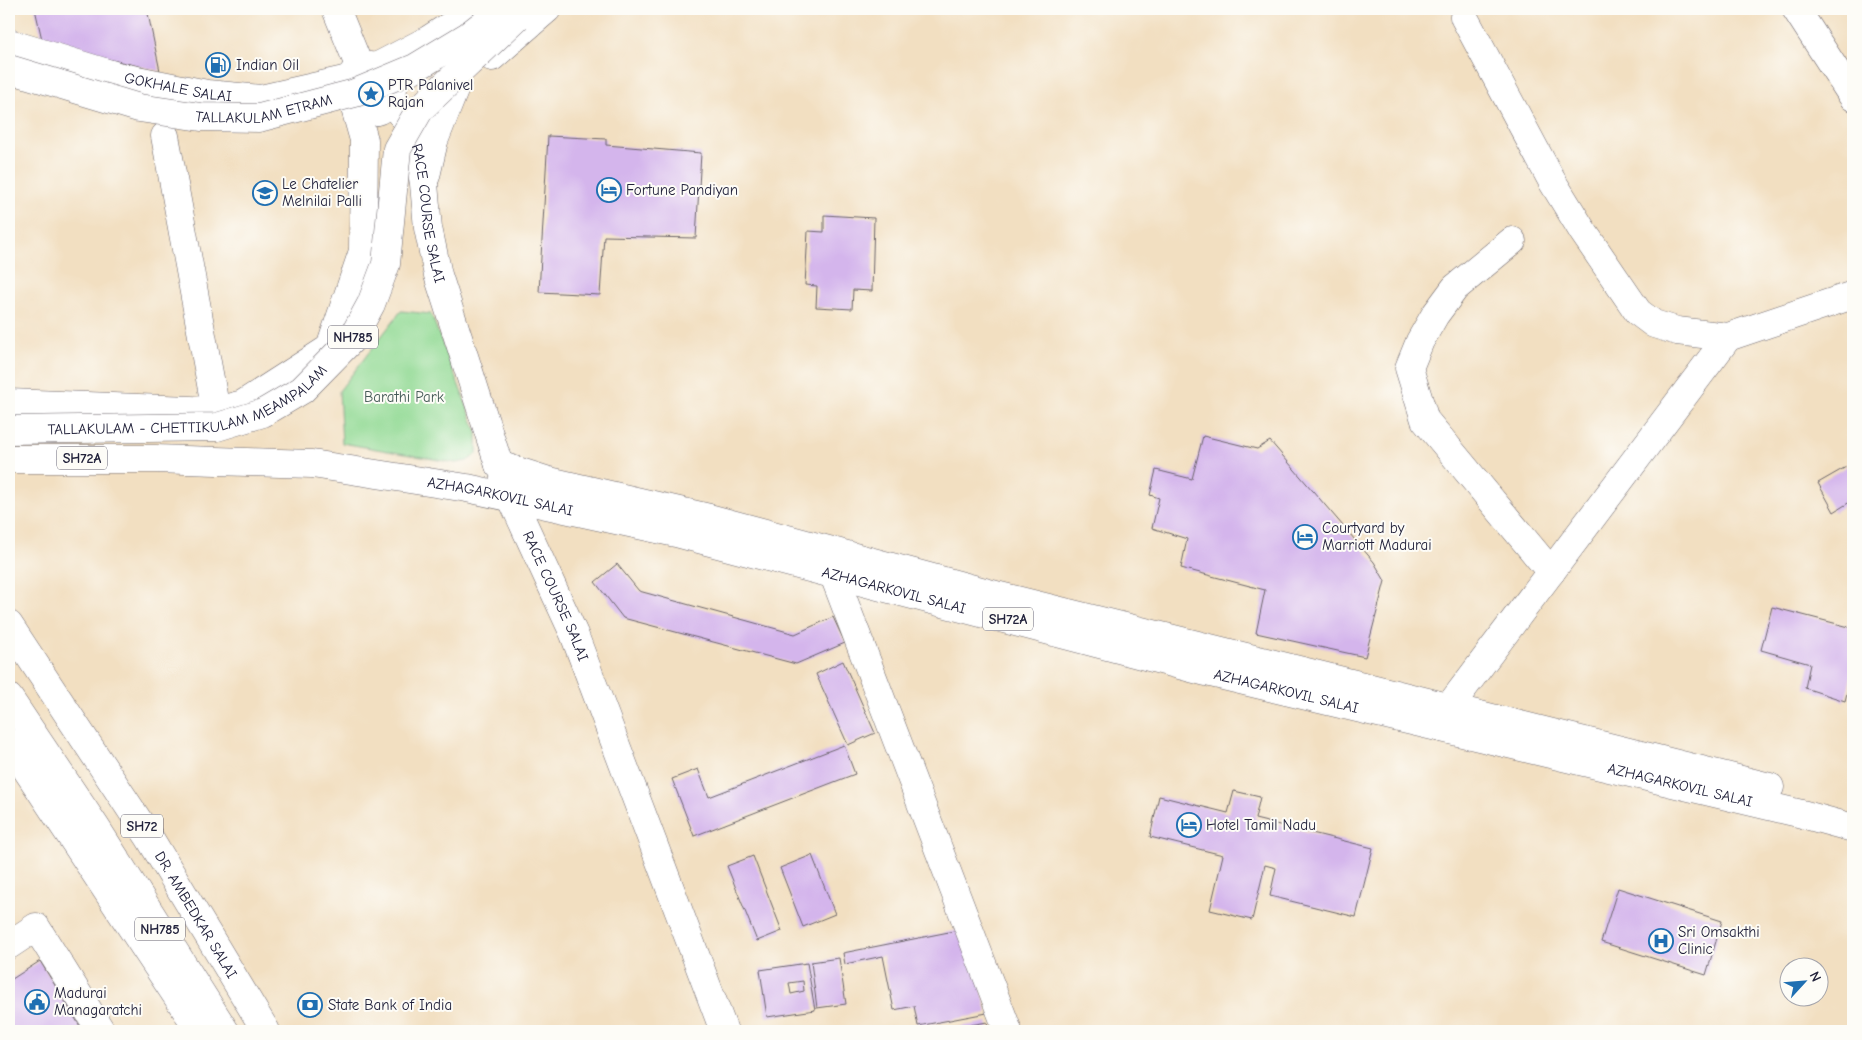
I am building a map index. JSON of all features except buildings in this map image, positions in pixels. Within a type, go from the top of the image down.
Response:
[{"type":"main road","points":[[336,9],[362,71]]},
{"type":"main road","name":"GOKHALE SALAI","points":[[9,43],[117,76],[207,94],[261,99],[362,71],[428,40],[476,9]]},
{"type":"main road","name":"TALLAKULAM ETRAM","points":[[9,69],[139,108],[201,117],[259,118],[355,93],[415,68],[468,36],[502,9]]},
{"type":"main road","name":"TALLAKULAM - CHETTIKULAM MEAMPALAM","points":[[9,430],[217,427],[263,413],[302,390],[352,339],[371,304],[386,264],[397,149],[420,109],[526,9]]},
{"type":"main road","points":[[391,98],[438,94],[457,83],[497,52],[547,9]]},
{"type":"main road","points":[[1796,9],[1853,97]]},
{"type":"main road","points":[[1464,17],[1552,180],[1582,230],[1638,312],[1654,324],[1677,331],[1728,337],[1853,295]]},
{"type":"main road","points":[[355,108],[370,113],[378,112],[391,98],[393,88],[388,74],[362,71]]},
{"type":"main road","points":[[9,403],[216,411],[243,404],[330,348],[362,251],[364,140],[355,108],[350,102],[346,87],[362,71]]},
{"type":"main road","points":[[424,184],[434,141],[457,83]]},
{"type":"main road","name":"RACE COURSE SALAI","points":[[391,98],[408,120],[418,149],[424,184],[428,228],[438,275],[499,465],[511,497],[574,634],[724,1031]]},
{"type":"main road","points":[[165,136],[216,411]]},
{"type":"main road","points":[[1512,241],[1456,288],[1435,315],[1420,341],[1408,368],[1425,420],[1551,572]]},
{"type":"main road","points":[[1445,717],[1551,572],[1728,337]]},
{"type":"main road","name":"AZHAGARKOVIL SALAI","points":[[9,459],[156,459],[312,464],[467,488],[676,533],[1206,672],[1445,717],[1853,808]]},
{"type":"main road","points":[[467,488],[499,465]]},
{"type":"main road","name":"AZHAGARKOVIL SALAI","points":[[499,465],[549,481],[709,518],[1853,828]]},
{"type":"main road","points":[[832,573],[1008,1031]]},
{"type":"main road","name":"DR. AMBEDKAR SALAI","points":[[9,625],[149,837],[266,1031]]},
{"type":"main road","name":"NH785","points":[[9,698],[95,826],[225,1031]]},
{"type":"main road","points":[[9,742],[200,1031]]},
{"type":"main road","points":[[9,945],[36,927],[101,1031]]},
{"type":"green space","name":"Barathi Park","points":[[401,311],[431,314],[477,432],[477,454],[467,461],[456,463],[342,443],[339,391]]},
{"type":"place","name":"Indian Oil","points":[[218,65]]},
{"type":"place","name":"PTR Palanivel Rajan","points":[[371,94]]},
{"type":"place","name":"Fortune Pandiyan","points":[[609,190]]},
{"type":"place","name":"Le Chatelier Melnilai Palli","points":[[265,193]]},
{"type":"place","name":"Courtyard by Marriott Madurai","points":[[1305,537]]},
{"type":"place","name":"Hotel Tamil Nadu","points":[[1189,825]]},
{"type":"place","name":"Sri Omsakthi Clinic","points":[[1661,941]]},
{"type":"place","name":"Madurai Managaratchi","points":[[37,1002]]},
{"type":"place","name":"State Bank of India","points":[[310,1005]]}]
